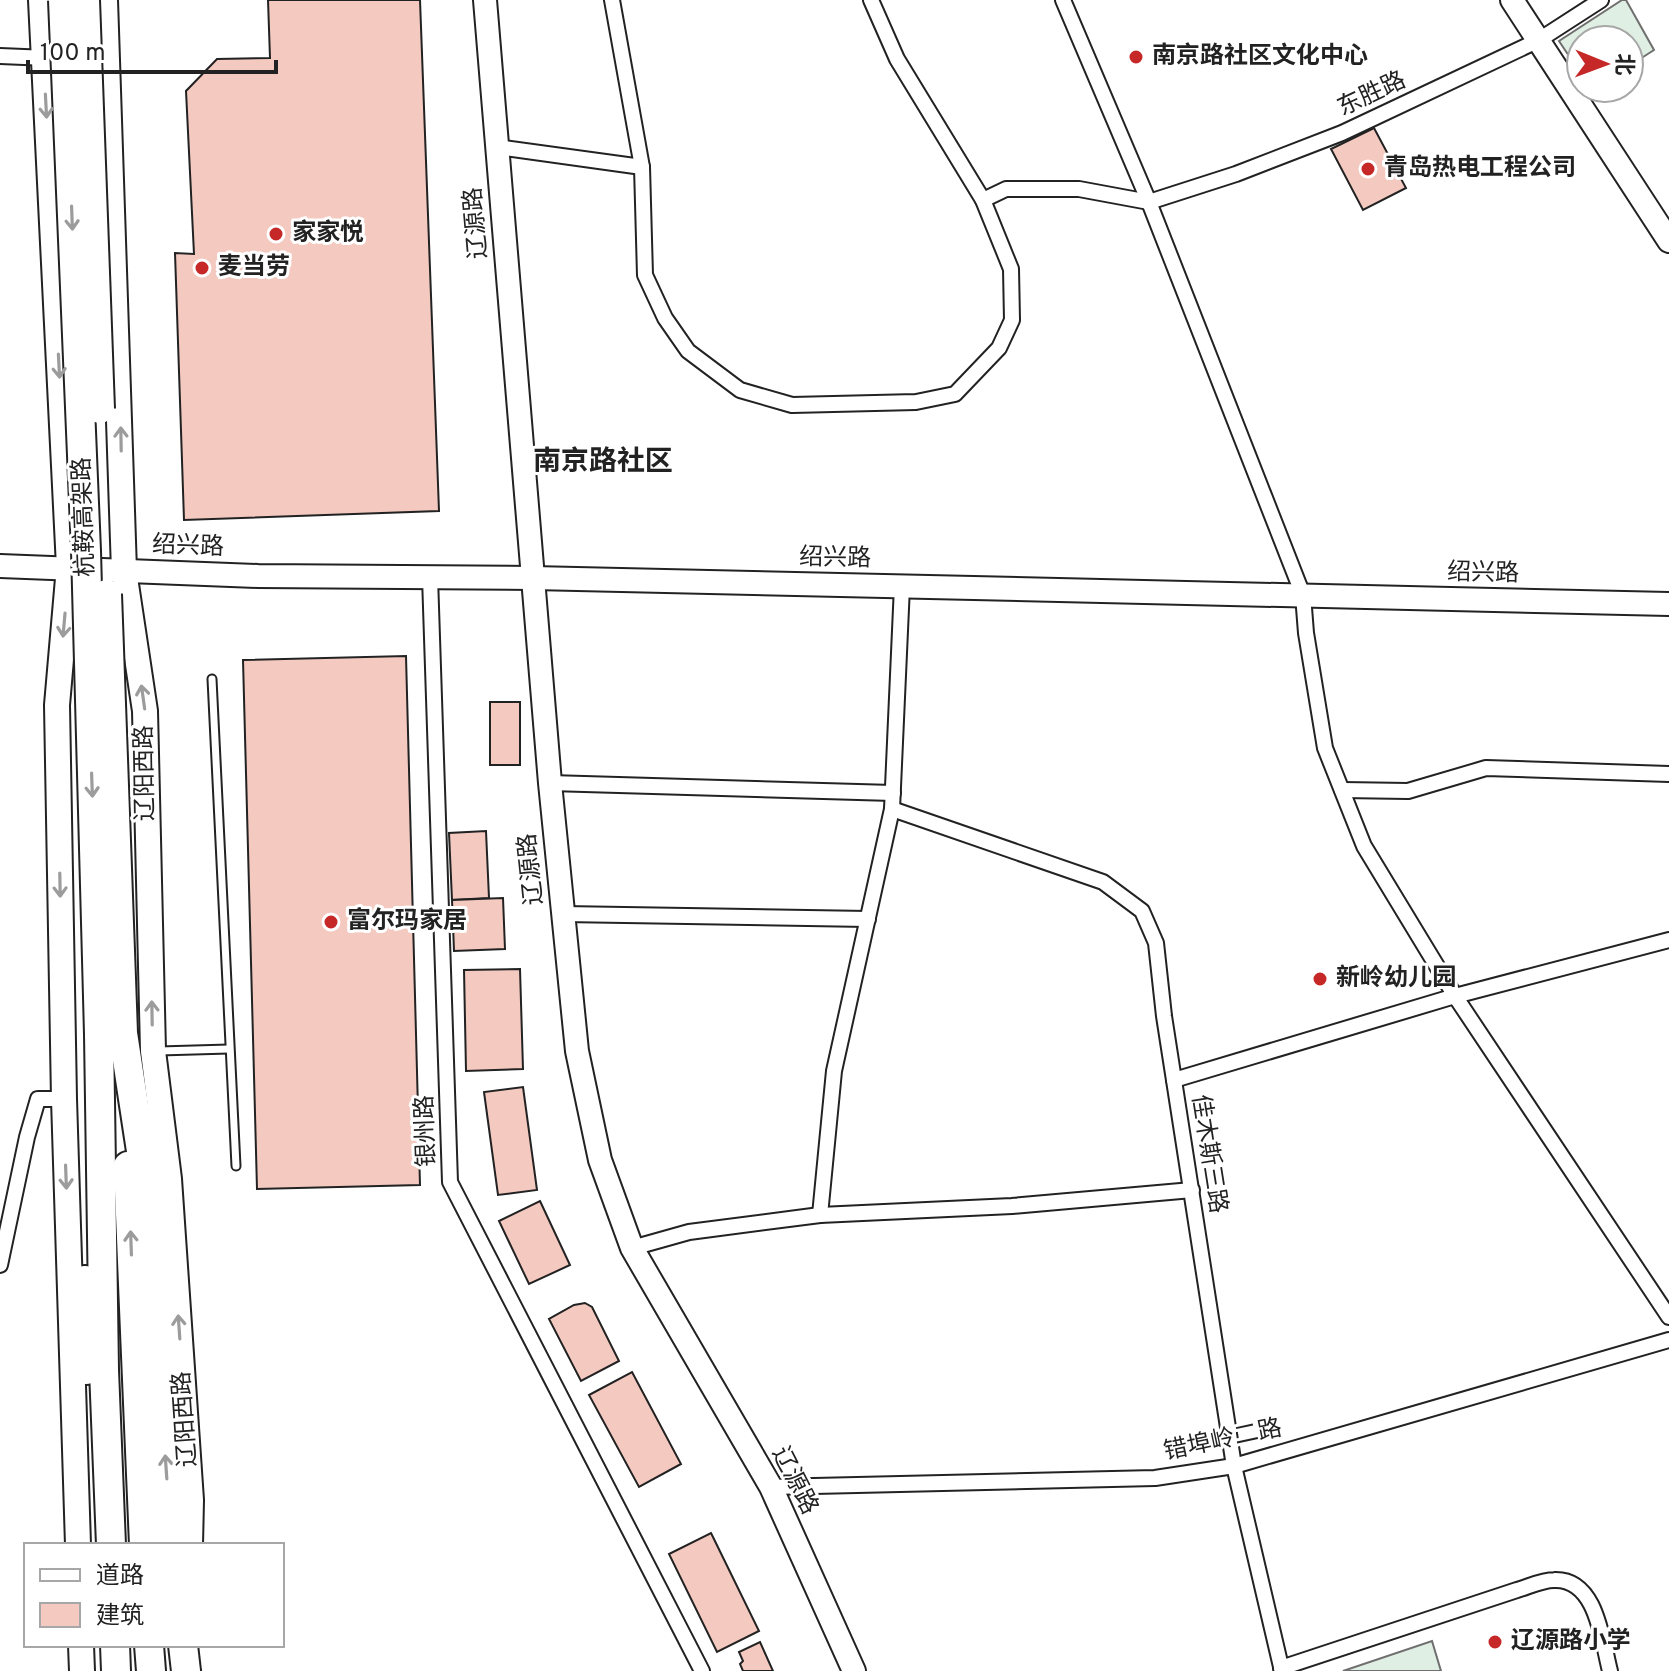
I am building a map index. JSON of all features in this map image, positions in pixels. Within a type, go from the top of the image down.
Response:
[{"type":"highway","name":"杭鞍高架路","points":[[63,0],[86,551],[111,1033]]},
{"type":"highway","name":"杭鞍高架路","points":[[85,0],[111,1033]]},
{"type":"highway","points":[[94,1543],[83,1321],[87,1203],[99,1100],[111,1033]]},
{"type":"highway","points":[[111,1033],[150,1210],[171,1543]]},
{"type":"highway","name":"辽阳西路","points":[[111,1033],[144,1543]]},
{"type":"highway","points":[[99,1100],[111,1543]]},
{"type":"highway","points":[[115,1647],[116,1671]]},
{"type":"highway","points":[[149,1647],[151,1671]]},
{"type":"highway","points":[[185,1647],[186,1671]]},
{"type":"main road","points":[[41,0],[69,567],[57,705],[64,1099],[78,1543]]},
{"type":"main road","name":"辽阳西路","points":[[105,0],[124,571],[145,711],[153,1051],[170,1195],[191,1500],[190,1543]]},
{"type":"main road","points":[[81,1647],[82,1671]]},
{"type":"street","name":"辽源路","points":[[485,0],[550,783],[577,1051],[600,1160],[632,1248],[771,1487],[854,1671]]},
{"type":"street","points":[[612,0],[642,167],[645,275],[665,318],[688,351],[740,390],[792,405],[916,402],[955,394],[999,348],[1012,320],[1011,269],[983,200],[897,59],[871,0]]},
{"type":"street","points":[[1063,0],[1149,202],[1303,595],[1306,633],[1325,748],[1364,846],[1455,996],[1669,1317]]},
{"type":"street","points":[[1512,0],[1669,241]]},
{"type":"street","name":"东胜路","points":[[1149,202],[1291,155],[1342,133],[1539,40],[1601,0]]},
{"type":"street","points":[[0,56],[108,60]]},
{"type":"street","points":[[497,147],[642,167]]},
{"type":"street","points":[[983,200],[1006,189],[1079,189],[1149,202]]},
{"type":"street","name":"绍兴路","points":[[0,566],[258,576],[533,578],[1669,604]]},
{"type":"street","name":"银州路","points":[[430,577],[450,1182],[702,1671]]},
{"type":"street","points":[[820,1215],[834,1071],[892,809],[902,586]]},
{"type":"street","points":[[1342,790],[1408,791],[1486,768],[1669,774]]},
{"type":"street","points":[[550,783],[893,793]]},
{"type":"street","name":"佳木斯三路","points":[[892,809],[1103,882],[1142,911],[1156,943],[1174,1080],[1234,1466],[1282,1670]]},
{"type":"street","points":[[563,914],[868,919]]},
{"type":"street","points":[[1174,1080],[1455,996],[1669,940]]},
{"type":"street","points":[[0,1265],[38,1099],[64,1099]]},
{"type":"street","points":[[632,1248],[689,1232],[820,1215],[1012,1206],[1192,1190]]},
{"type":"street","name":"错埠岭二路","points":[[771,1487],[1155,1478],[1234,1466],[1669,1340]]},
{"type":"street","points":[[1282,1670],[1517,1590],[1555,1580],[1577,1584],[1586,1596],[1596,1617],[1610,1671]]},
{"type":"lane","points":[[212,679],[236,1166]]},
{"type":"lane","points":[[153,1051],[229,1049]]},
{"type":"green space","points":[[1626,0],[1639,24],[1585,24]]},
{"type":"green space","points":[[1645,34],[1654,50],[1645,56]]},
{"type":"green space","points":[[1432,1641],[1441,1671],[1343,1671]]},
{"type":"building","points":[[268,0],[420,0],[439,511],[184,520],[175,253],[194,254],[186,91],[217,59],[270,58]]},
{"type":"building","name":"青岛热电工程公司","points":[[1374,128],[1406,188],[1363,210],[1331,149]]},
{"type":"building","name":"富尔玛家居","points":[[406,656],[420,1185],[257,1189],[243,660]]},
{"type":"building","points":[[490,702],[520,702],[520,765],[490,765]]},
{"type":"building","points":[[486,831],[489,898],[452,900],[449,833]]},
{"type":"building","points":[[503,898],[505,949],[454,951],[452,900]]},
{"type":"building","points":[[520,969],[523,1069],[466,1071],[464,970]]},
{"type":"building","points":[[523,1087],[537,1190],[498,1195],[484,1092]]},
{"type":"building","points":[[540,1201],[570,1265],[529,1284],[499,1221]]},
{"type":"building","points":[[585,1303],[592,1307],[619,1361],[581,1381],[549,1319],[574,1305]]},
{"type":"building","points":[[632,1372],[681,1464],[639,1487],[589,1395]]},
{"type":"building","points":[[711,1533],[759,1631],[717,1652],[669,1554]]},
{"type":"building","points":[[760,1642],[773,1671],[743,1671],[739,1652]]},
{"type":"place","name":"南京路社区文化中心","points":[[1136,57]]},
{"type":"place","name":"青岛热电工程公司","points":[[1368,169]]},
{"type":"place","name":"家家悦","points":[[276,234]]},
{"type":"place","name":"麦当劳","points":[[202,268]]},
{"type":"place","name":"富尔玛家居","points":[[331,922]]},
{"type":"place","name":"新岭幼儿园","points":[[1320,979]]},
{"type":"place","name":"辽源路小学","points":[[1495,1642]]},
{"type":"district","name":"南京路社区","points":[[603,463]]}]
